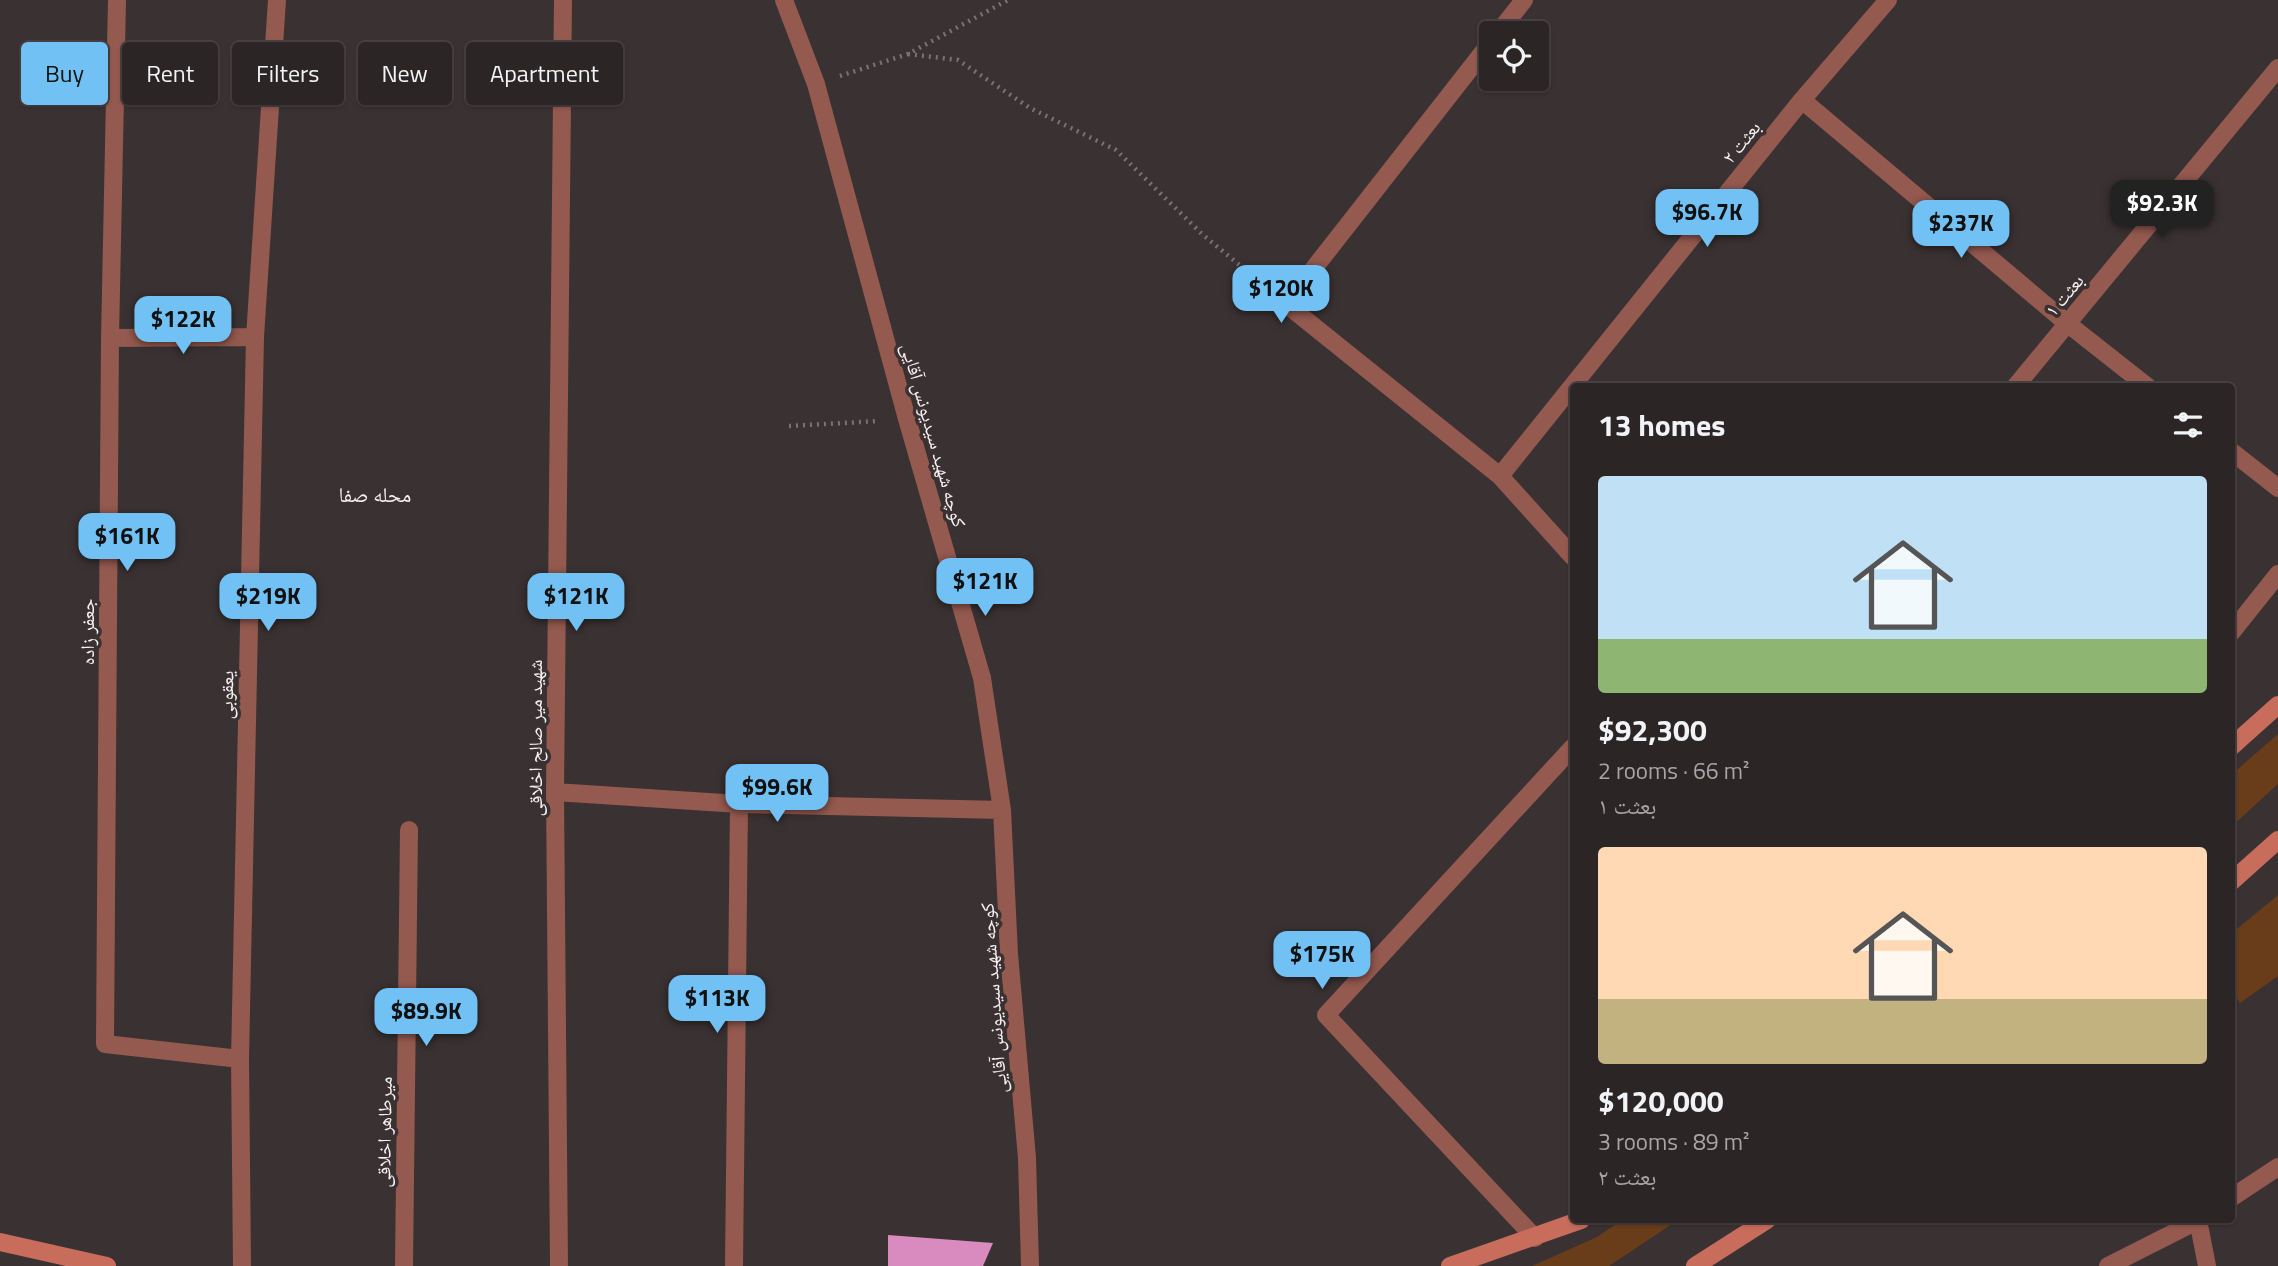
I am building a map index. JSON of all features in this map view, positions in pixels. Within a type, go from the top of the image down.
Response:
[{"type":"main road","points":[[2235,743],[2278,705]]},
{"type":"main road","points":[[2235,878],[2278,840]]},
{"type":"main road","points":[[1450,1266],[1573,1223]]},
{"type":"main road","points":[[1695,1266],[1762,1223]]},
{"type":"main road","points":[[0,1242],[107,1266]]},
{"type":"street","name":"جعفر زاده","points":[[117,0],[110,338],[105,1044],[240,1059]]},
{"type":"street","name":"یعقوبی","points":[[242,1266],[240,1059],[255,337],[277,0]]},
{"type":"street","name":"شهید میر صالح اخلاقی","points":[[559,1266],[555,792],[562,0]]},
{"type":"street","name":"کوچه شهید سیدیونس آقایی","points":[[784,0],[816,84],[907,419],[982,678],[1002,810],[1009,954],[1027,1158],[1030,1266]]},
{"type":"street","points":[[1507,21],[1524,0]]},
{"type":"street","name":"بعثت ۲","points":[[1575,383],[1802,100],[1888,0]]},
{"type":"street","points":[[1479,57],[1286,304],[1500,477],[1570,554]]},
{"type":"street","name":"بعثت ۱","points":[[2018,383],[2278,68]]},
{"type":"street","points":[[1802,100],[2068,324],[2143,383]]},
{"type":"street","points":[[110,338],[255,337]]},
{"type":"street","name":"بعثت ۲","points":[[1500,477],[1570,390]]},
{"type":"street","points":[[2235,455],[2278,488]]},
{"type":"street","points":[[2235,628],[2278,574]]},
{"type":"street","points":[[1535,1238],[1326,1015],[1570,750]]},
{"type":"street","points":[[555,792],[739,804],[1002,810]]},
{"type":"street","points":[[734,1266],[739,804]]},
{"type":"street","name":"میرطاهر اخلاقی","points":[[404,1266],[409,830]]},
{"type":"street","points":[[2235,1195],[2278,1167]]},
{"type":"street","points":[[2108,1266],[2193,1223]]},
{"type":"street","points":[[2200,1223],[2207,1266]]},
{"type":"path","points":[[816,84],[908,54],[1008,0]]},
{"type":"path","points":[[908,54],[958,60],[1030,108],[1116,150],[1202,234],[1286,304]]},
{"type":"path","points":[[789,426],[907,419]]},
{"type":"shaded area","points":[[2278,734],[2278,784],[2235,823],[2235,772]]},
{"type":"shaded area","points":[[2278,895],[2278,976],[2240,1003],[2235,995],[2235,931]]},
{"type":"shaded area","points":[[1618,1223],[1674,1223],[1609,1266],[1532,1266],[1597,1237]]},
{"type":"building","points":[[888,1235],[993,1243],[983,1266],[888,1266]]},
{"type":"district","name":"محله صفا","points":[[375,495]]}]
